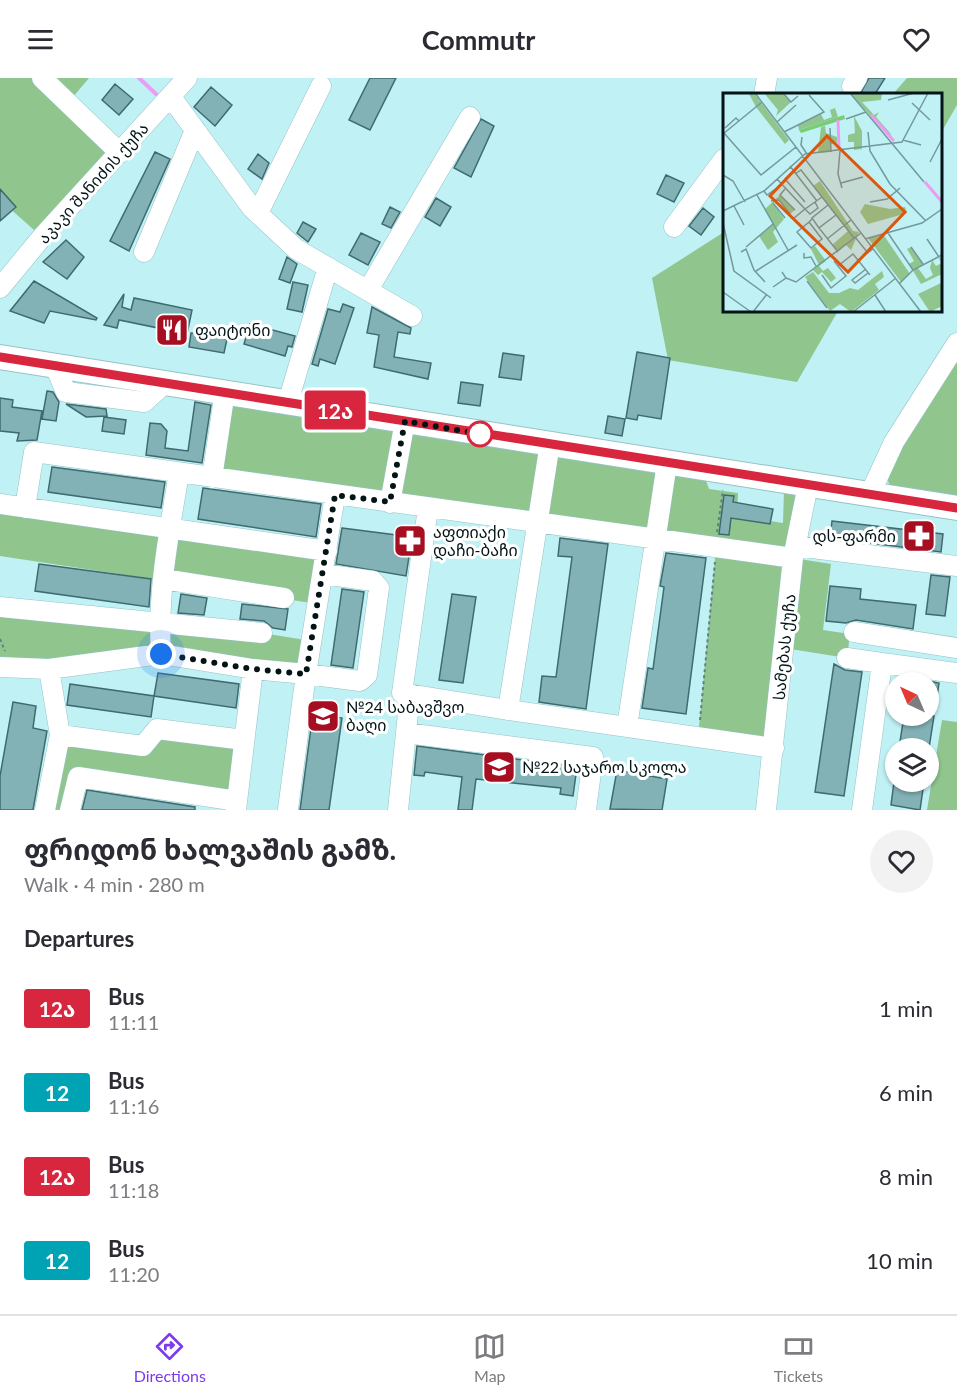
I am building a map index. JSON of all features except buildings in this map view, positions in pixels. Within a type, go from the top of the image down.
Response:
[{"type":"main road","points":[[0,357],[550,443],[666,464],[957,508]]},
{"type":"street","points":[[42,78],[120,153]]},
{"type":"street","name":"აკაკი შანიძის ქუჩა","points":[[0,288],[42,237],[187,78]]},
{"type":"street","points":[[764,93],[767,78]]},
{"type":"street","points":[[258,213],[321,86]]},
{"type":"street","points":[[171,97],[228,178],[258,213],[296,249],[412,316]]},
{"type":"street","points":[[368,290],[470,117]]},
{"type":"street","points":[[144,252],[195,130]]},
{"type":"street","points":[[674,227],[723,160]]},
{"type":"street","points":[[288,402],[328,267]]},
{"type":"street","points":[[870,494],[894,442],[957,343]]},
{"type":"street","points":[[212,478],[225,391]]},
{"type":"street","points":[[390,502],[405,421]]},
{"type":"street","points":[[508,710],[550,443]]},
{"type":"street","points":[[25,508],[34,452],[716,548],[794,552],[957,566]]},
{"type":"street","points":[[627,727],[666,464]]},
{"type":"street","points":[[161,654],[159,623],[163,579],[179,473]]},
{"type":"street","name":"სამებას ქუჩა","points":[[766,810],[794,552],[808,485]]},
{"type":"street","points":[[288,809],[306,674],[335,495]]},
{"type":"street","points":[[0,504],[327,551]]},
{"type":"street","points":[[428,508],[402,693],[774,748]]},
{"type":"street","points":[[0,670],[49,669],[161,654],[253,669],[360,681],[367,675],[379,588],[373,581],[323,574]]},
{"type":"street","points":[[163,579],[284,598]]},
{"type":"street","points":[[0,607],[262,633]]},
{"type":"street","points":[[854,632],[957,648]]},
{"type":"street","points":[[847,658],[957,673]]},
{"type":"street","points":[[862,810],[882,663]]},
{"type":"street","points":[[45,810],[60,735],[49,669]]},
{"type":"street","points":[[70,810],[78,777],[237,806],[253,669]]},
{"type":"street","points":[[398,810],[411,694]]},
{"type":"street","points":[[60,735],[143,746],[157,729],[244,740]]},
{"type":"street","points":[[406,733],[593,757],[586,810]]},
{"type":"path","points":[[698,737],[716,548],[726,473]]},
{"type":"green space","points":[[0,78],[89,78],[68,103],[120,153],[42,237],[0,197]]},
{"type":"green space","points":[[907,78],[957,78],[957,105],[942,131],[942,93],[894,93]]},
{"type":"green space","points":[[723,233],[723,312],[837,312],[797,382],[668,360],[652,278]]},
{"type":"green space","points":[[957,352],[957,496],[891,487],[882,470]]},
{"type":"green space","points":[[224,402],[705,478],[709,489],[738,493],[737,516],[783,523],[784,490],[806,492],[793,558],[831,564],[823,630],[850,634],[847,658],[784,648],[774,748],[698,737],[716,548],[212,478]]},
{"type":"green space","points":[[0,504],[327,551],[318,604],[0,556]]},
{"type":"green space","points":[[0,607],[262,633],[312,641],[306,674],[161,654],[0,675]]},
{"type":"green space","points":[[942,720],[957,722],[957,810],[927,810],[930,792],[939,792],[939,738]]},
{"type":"green space","points":[[157,729],[244,740],[237,801],[78,777],[70,810],[45,810],[60,735],[143,746]]},
{"type":"waterway","points":[[139,78],[156,94]]},
{"type":"bus line","name":"12ა","points":[[0,357],[550,443],[666,464],[957,508]]},
{"type":"place","name":"ფაიტონი","points":[[172,330]]},
{"type":"place","name":"დს-ფარმი","points":[[919,536]]},
{"type":"place","name":"აფთიაქი დაჩი-ბაჩი","points":[[410,541]]},
{"type":"place","name":"№24 საბავშვო ბაღი","points":[[323,716]]},
{"type":"place","name":"№22 საჯარო სკოლა","points":[[499,767]]},
{"type":"route","points":[[161,654],[253,669],[306,674],[335,495],[390,502],[405,421],[480,434]]}]
